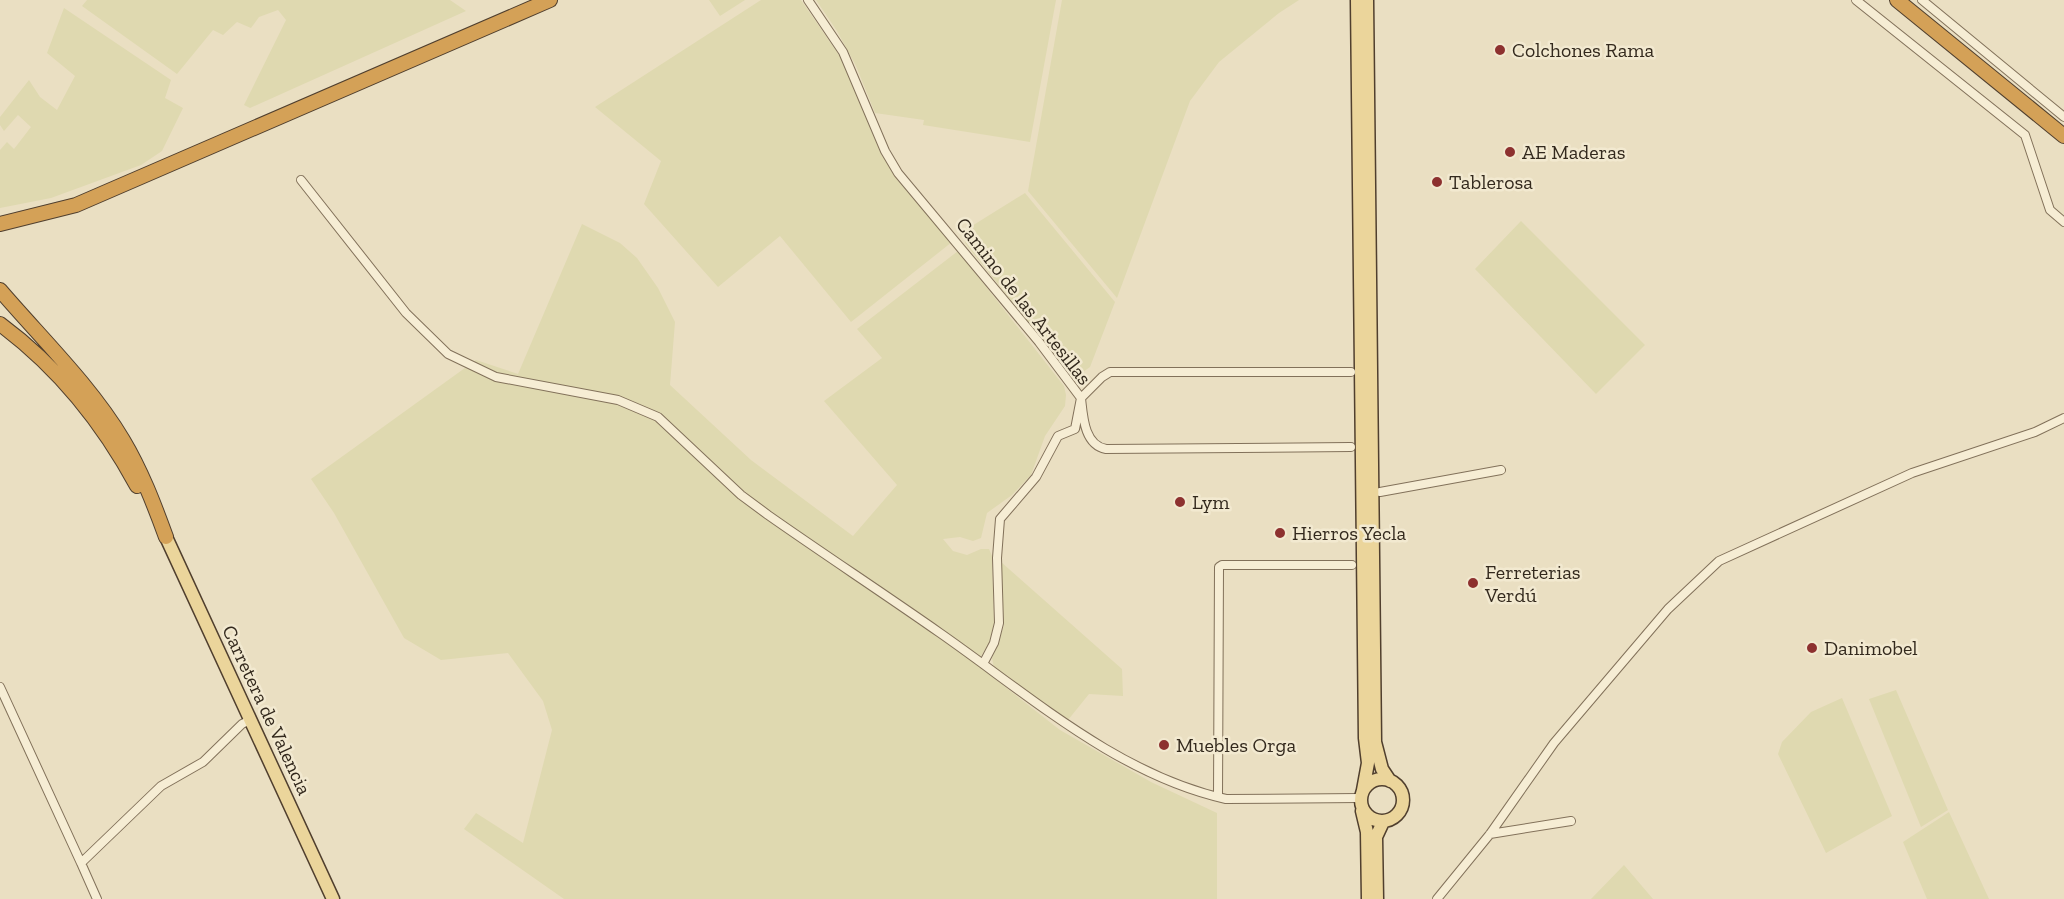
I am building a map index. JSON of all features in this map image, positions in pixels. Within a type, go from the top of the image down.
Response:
[{"type":"highway","points":[[0,224],[46,214],[85,201],[550,0]]},
{"type":"highway","points":[[1897,0],[2064,136]]},
{"type":"highway","points":[[1,292],[86,389],[113,425],[136,464],[166,537]]},
{"type":"highway","points":[[0,324],[29,346],[87,407],[123,460],[150,514],[166,537]]},
{"type":"main road","points":[[1357,0],[1363,624],[1368,764],[1362,799],[1366,832],[1368,899]]},
{"type":"main road","points":[[1367,0],[1375,742],[1382,769],[1400,790],[1403,804],[1396,816],[1383,822],[1376,837],[1377,899]]},
{"type":"main road","name":"Carretera de Valencia","points":[[166,537],[333,899]]},
{"type":"main road","points":[[1362,799],[1377,779],[1390,781]]},
{"type":"main road","points":[[1362,799],[1369,818],[1383,822]]},
{"type":"street","name":"Camino de las Artesillas","points":[[808,0],[843,52],[885,151],[898,173],[1040,342],[1082,398],[1075,429],[1058,436],[1036,477],[1000,519],[997,558],[999,623],[994,643],[983,664]]},
{"type":"street","points":[[1856,0],[2025,135],[2050,210],[2064,222]]},
{"type":"street","points":[[1922,0],[2064,117]]},
{"type":"street","points":[[301,180],[406,313],[448,354],[496,377],[618,400],[658,417],[741,495],[1088,738],[1151,772],[1218,797],[1362,799]]},
{"type":"street","points":[[1351,372],[1110,372],[1102,376],[1082,398],[1087,432],[1095,444],[1106,449],[1351,447]]},
{"type":"street","points":[[1437,899],[1490,834],[1554,743],[1668,609],[1719,561],[1912,473],[2035,432],[2064,418]]},
{"type":"street","points":[[1380,492],[1501,470]]},
{"type":"street","points":[[1218,797],[1219,567],[1222,565],[1352,565]]},
{"type":"street","points":[[0,687],[98,899]]},
{"type":"street","points":[[81,863],[161,786],[203,762],[242,724],[250,720]]},
{"type":"street","points":[[1490,834],[1571,821]]},
{"type":"shaded area","points":[[87,0],[450,0],[466,11],[250,108],[244,105],[286,20],[278,10],[259,17],[251,28],[237,22],[223,35],[213,30],[177,74],[82,6]]},
{"type":"shaded area","points":[[709,0],[745,0],[720,16]]},
{"type":"shaded area","points":[[761,0],[801,0],[841,58],[881,154],[894,173],[952,242],[851,322],[780,236],[718,287],[644,204],[661,161],[595,107]]},
{"type":"shaded area","points":[[816,0],[1056,0],[1030,142],[923,125],[924,120],[875,113],[856,66],[837,31]]},
{"type":"shaded area","points":[[1062,0],[1299,0],[1279,13],[1219,62],[1190,101],[1117,298],[1028,191]]},
{"type":"shaded area","points":[[64,8],[171,80],[165,98],[183,108],[162,151],[141,165],[51,198],[0,208],[0,150],[7,142],[14,149],[31,127],[18,115],[4,131],[0,125],[0,117],[29,80],[40,97],[57,110],[75,76],[47,53]]},
{"type":"shaded area","points":[[1025,193],[1115,302],[1090,367],[1076,377],[1072,377],[965,243],[967,229]]},
{"type":"shaded area","points":[[1521,221],[1645,345],[1596,394],[1475,269]]},
{"type":"shaded area","points":[[582,224],[620,243],[637,258],[658,288],[675,322],[670,385],[751,460],[853,536],[897,485],[824,401],[882,358],[857,329],[958,251],[1064,386],[1066,395],[1065,406],[1045,436],[1031,475],[1012,495],[987,513],[981,538],[973,541],[960,537],[943,539],[953,551],[967,555],[981,549],[989,549],[992,556],[994,624],[989,643],[976,664],[1060,730],[1151,782],[1217,813],[1217,899],[564,899],[464,829],[476,813],[523,843],[552,730],[543,701],[508,653],[441,660],[404,638],[334,513],[311,479],[476,360],[518,374]]},
{"type":"shaded area","points":[[1001,562],[1122,669],[1123,696],[1089,694],[1068,720],[994,668],[992,658],[1004,626]]},
{"type":"shaded area","points":[[1896,690],[1948,810],[1921,827],[1869,699]]},
{"type":"shaded area","points":[[1842,698],[1892,816],[1826,853],[1778,754],[1782,742],[1811,712]]},
{"type":"shaded area","points":[[1949,812],[1989,899],[1927,899],[1903,842]]},
{"type":"shaded area","points":[[1624,865],[1653,899],[1591,899]]},
{"type":"place","name":"Colchones Rama","points":[[1500,50]]},
{"type":"place","name":"AE Maderas","points":[[1510,152]]},
{"type":"place","name":"Tablerosa","points":[[1437,182]]},
{"type":"place","name":"Lym","points":[[1180,502]]},
{"type":"place","name":"Hierros Yecla","points":[[1280,533]]},
{"type":"place","name":"Ferreterias Verdú","points":[[1473,583]]},
{"type":"place","name":"Danimobel","points":[[1812,648]]},
{"type":"place","name":"Muebles Orga","points":[[1164,745]]}]
